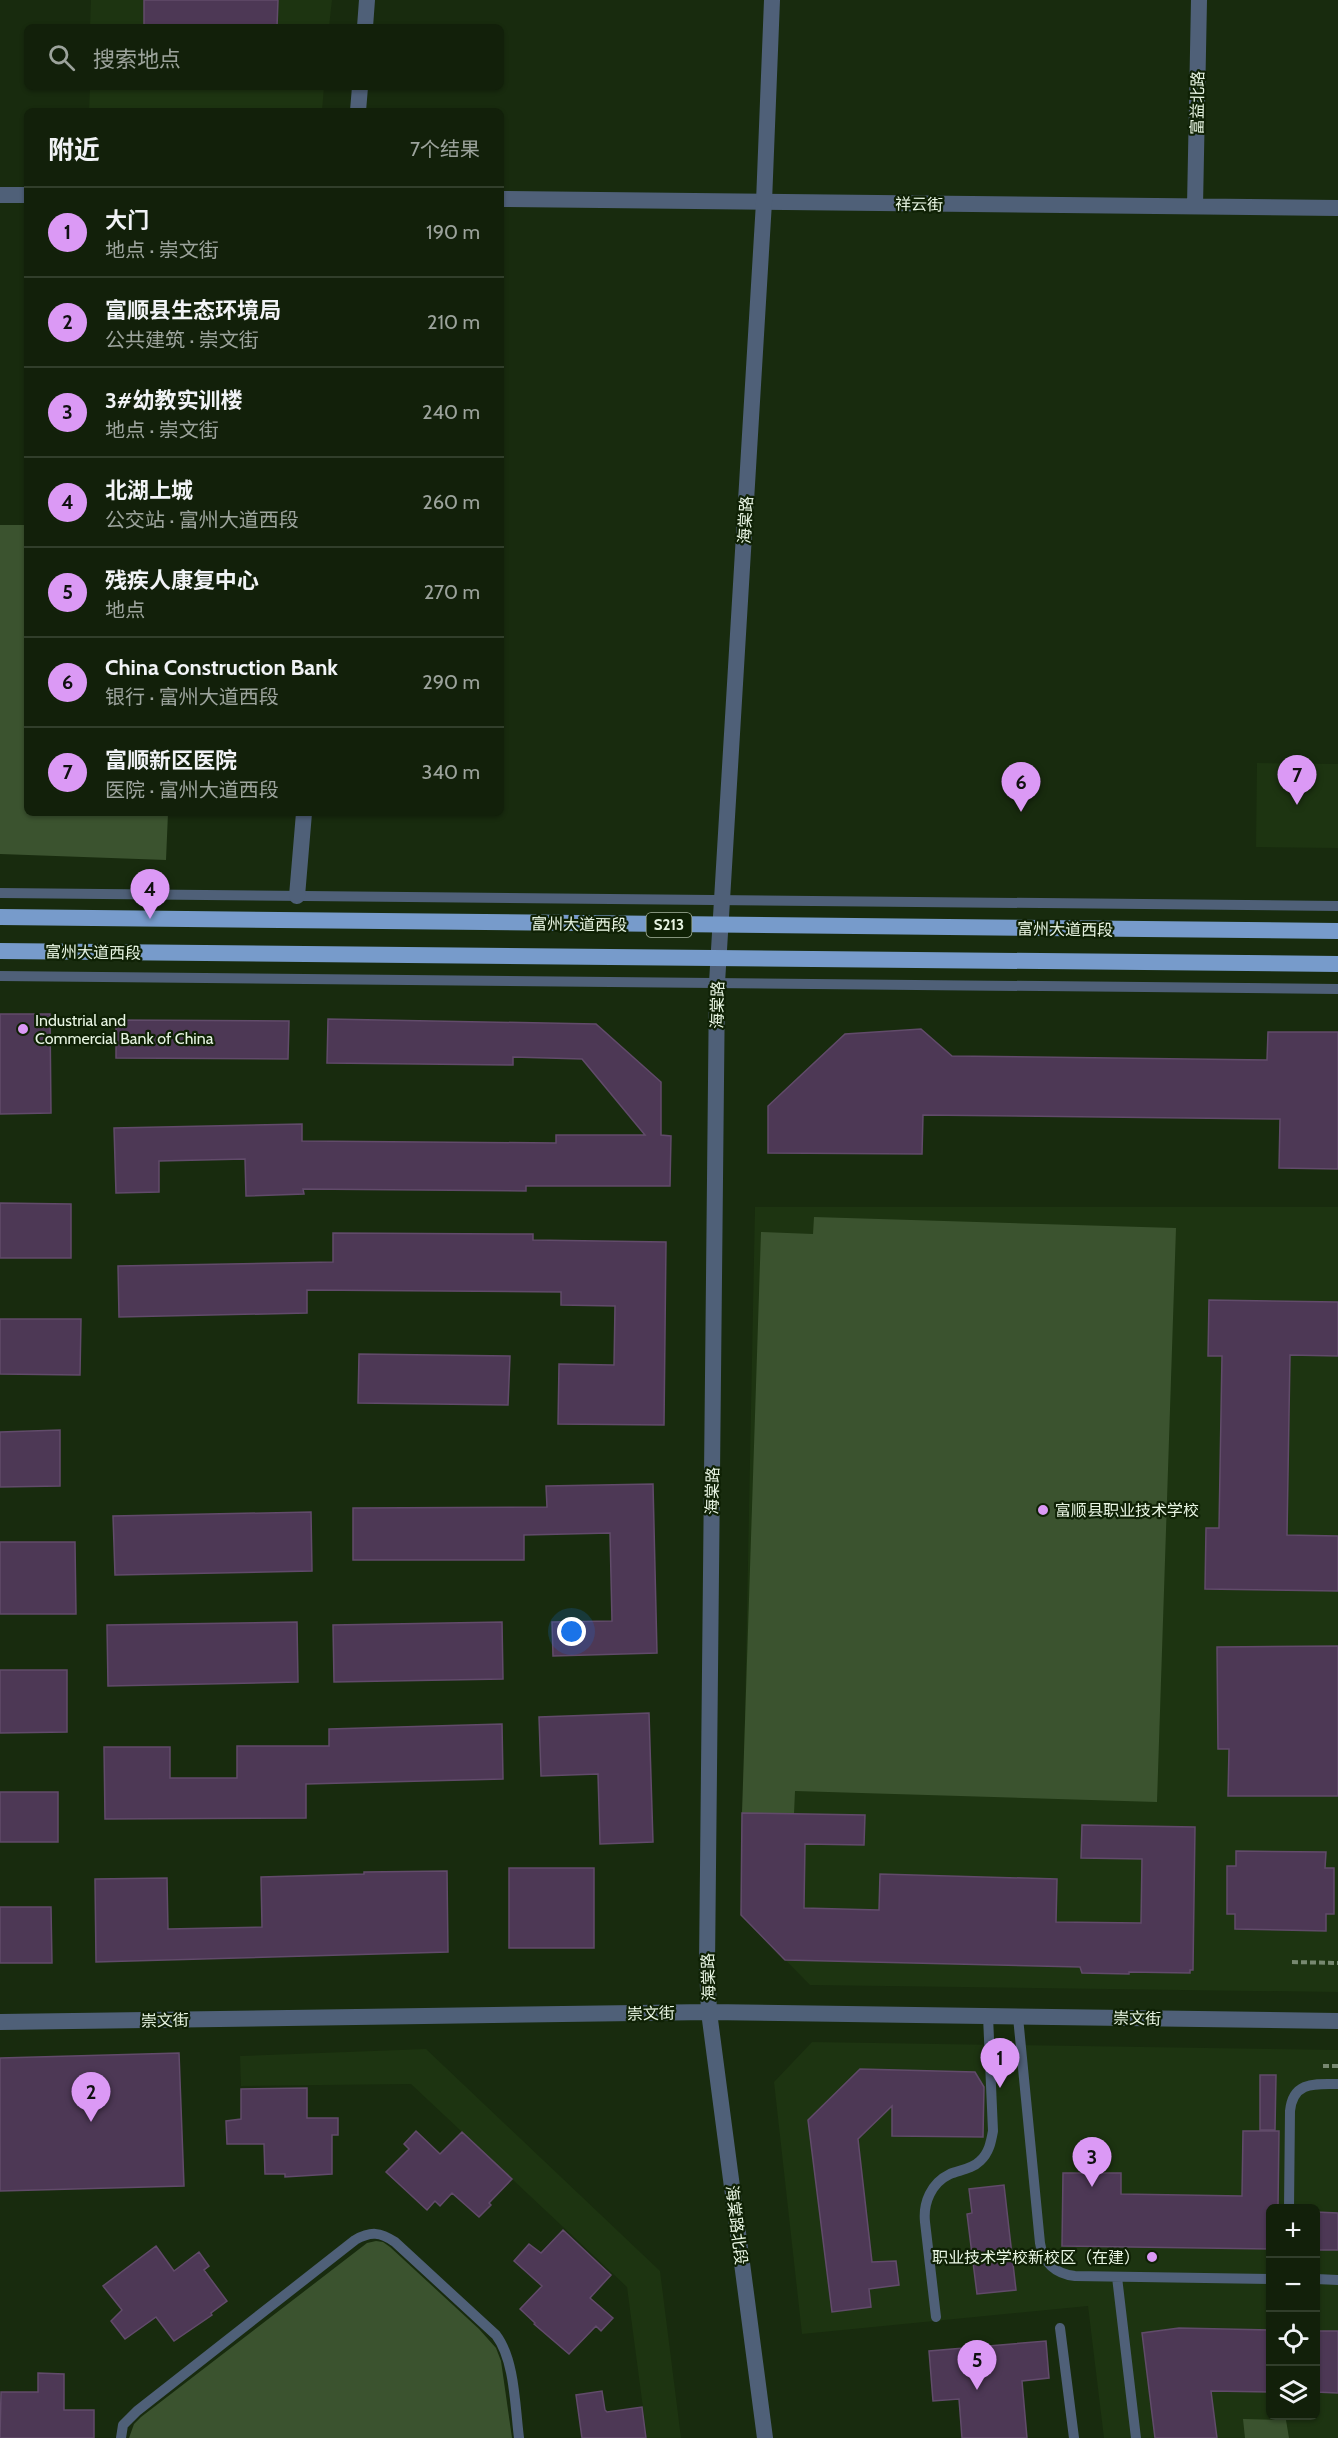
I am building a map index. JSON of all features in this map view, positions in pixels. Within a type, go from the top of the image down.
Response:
[{"type":"main road","name":"富州大道西段","points":[[0,917],[1338,931]]},
{"type":"main road","name":"富州大道西段","points":[[0,951],[1338,964]]},
{"type":"street","points":[[365,24],[367,0]]},
{"type":"street","name":"海棠路","points":[[709,2012],[707,1942],[717,983],[764,202],[772,0]]},
{"type":"street","name":"富益北路","points":[[1195,206],[1199,0]]},
{"type":"street","points":[[358,108],[360,90]]},
{"type":"street","points":[[0,195],[24,195]]},
{"type":"street","name":"祥云街","points":[[504,199],[1338,208]]},
{"type":"street","points":[[297,896],[304,816]]},
{"type":"street","name":"崇文街","points":[[0,2022],[709,2012],[1338,2020]]},
{"type":"street","name":"海棠路北段","points":[[709,2012],[765,2438]]},
{"type":"lane","points":[[0,893],[1338,906]]},
{"type":"lane","points":[[0,976],[1338,989]]},
{"type":"lane","points":[[936,2317],[924,2222],[925,2206],[927,2198],[939,2182],[948,2175],[980,2162],[991,2144],[993,2131],[988,2016]]},
{"type":"lane","points":[[1018,2017],[1040,2243],[1043,2257],[1051,2267],[1063,2274],[1266,2279]]},
{"type":"lane","points":[[1289,2204],[1292,2098],[1308,2085],[1338,2084]]},
{"type":"lane","points":[[121,2438],[123,2425],[137,2410],[355,2240],[374,2232],[385,2235],[395,2242],[504,2344],[519,2438]]},
{"type":"lane","points":[[1117,2277],[1136,2438]]},
{"type":"lane","points":[[1320,2279],[1338,2280]]},
{"type":"lane","points":[[1060,2328],[1074,2438]]},
{"type":"path","points":[[1292,1962],[1338,1962]]},
{"type":"path","points":[[1323,2066],[1338,2066]]},
{"type":"shaded area","points":[[91,0],[332,0],[329,24],[90,24]]},
{"type":"shaded area","points":[[90,90],[324,90],[322,108],[89,108]]},
{"type":"shaded area","points":[[0,525],[24,525],[24,816],[168,816],[166,860],[0,854]]},
{"type":"shaded area","points":[[1257,763],[1338,764],[1338,848],[1256,847]]},
{"type":"shaded area","name":"富顺县职业技术学校","points":[[755,1207],[1338,1207],[1338,1992],[810,1985],[741,1915]]},
{"type":"shaded area","points":[[814,1217],[1176,1228],[1157,1802],[795,1791],[794,1814],[742,1813],[761,1232],[813,1234]]},
{"type":"shaded area","name":"职业技术学校新校区（在建）","points":[[812,2042],[1338,2050],[1338,2438],[1104,2438],[1088,2306],[802,2334],[774,2082]]},
{"type":"shaded area","points":[[426,2049],[660,2271],[681,2438],[647,2438],[627,2287],[411,2084],[241,2086],[240,2056]]},
{"type":"shaded area","points":[[383,2242],[390,2247],[479,2329],[496,2348],[501,2361],[512,2438],[129,2438],[134,2424],[141,2417],[367,2243]]},
{"type":"shaded area","points":[[1243,2419],[1286,2420],[1289,2438],[1245,2438]]},
{"type":"building","points":[[144,0],[278,0],[277,24],[144,24]]},
{"type":"building","points":[[0,1014],[50,1014],[51,1113],[0,1114]]},
{"type":"building","points":[[328,1019],[596,1024],[661,1082],[661,1135],[671,1136],[670,1186],[526,1186],[526,1191],[303,1189],[304,1194],[246,1196],[245,1159],[159,1161],[159,1192],[116,1193],[114,1128],[302,1124],[302,1141],[556,1143],[556,1135],[645,1135],[582,1059],[513,1057],[513,1065],[327,1063]]},
{"type":"building","points":[[116,1020],[289,1021],[288,1059],[116,1058]]},
{"type":"building","points":[[921,1029],[952,1056],[1267,1060],[1268,1032],[1338,1032],[1338,1169],[1279,1168],[1280,1119],[923,1115],[922,1154],[768,1153],[768,1106],[845,1034]]},
{"type":"building","points":[[0,1203],[71,1204],[71,1258],[0,1258]]},
{"type":"building","points":[[333,1233],[533,1234],[533,1240],[666,1242],[664,1425],[558,1424],[559,1364],[614,1365],[615,1306],[561,1305],[561,1292],[307,1290],[307,1313],[119,1317],[118,1266],[333,1262]]},
{"type":"building","points":[[1209,1300],[1338,1302],[1338,1356],[1290,1355],[1287,1535],[1338,1536],[1338,1591],[1205,1589],[1206,1528],[1219,1528],[1222,1356],[1208,1356]]},
{"type":"building","points":[[0,1319],[81,1319],[80,1375],[0,1374]]},
{"type":"building","points":[[359,1354],[510,1356],[508,1405],[358,1403]]},
{"type":"building","points":[[60,1430],[60,1486],[0,1487],[0,1432]]},
{"type":"building","points":[[653,1484],[657,1653],[553,1656],[552,1622],[612,1621],[610,1533],[524,1535],[524,1560],[353,1560],[353,1508],[547,1507],[546,1486]]},
{"type":"building","points":[[311,1512],[312,1571],[115,1575],[113,1516]]},
{"type":"building","points":[[0,1542],[75,1542],[76,1614],[0,1614]]},
{"type":"building","points":[[297,1622],[298,1682],[108,1686],[107,1625]]},
{"type":"building","points":[[502,1622],[503,1679],[334,1682],[333,1625]]},
{"type":"building","points":[[1338,1646],[1338,1796],[1228,1796],[1229,1749],[1218,1749],[1217,1647]]},
{"type":"building","points":[[0,1670],[67,1670],[67,1732],[0,1733]]},
{"type":"building","points":[[649,1713],[653,1842],[600,1844],[598,1774],[541,1776],[539,1717]]},
{"type":"building","points":[[502,1724],[503,1779],[306,1784],[306,1818],[105,1819],[104,1747],[170,1747],[170,1778],[237,1778],[237,1746],[329,1746],[329,1729]]},
{"type":"building","points":[[0,1792],[58,1792],[58,1842],[0,1842]]},
{"type":"building","points":[[742,1813],[865,1815],[864,1845],[805,1844],[804,1908],[879,1910],[880,1874],[1057,1879],[1056,1922],[1141,1923],[1142,1859],[1081,1858],[1082,1825],[1195,1827],[1193,1970],[1190,1970],[1190,1973],[1082,1973],[1080,1967],[785,1960],[741,1915]]},
{"type":"building","points":[[1236,1851],[1326,1852],[1325,1868],[1334,1868],[1334,1914],[1326,1914],[1326,1931],[1235,1929],[1235,1914],[1227,1914],[1227,1866],[1236,1866]]},
{"type":"building","points":[[509,1868],[594,1868],[594,1948],[509,1948]]},
{"type":"building","points":[[447,1871],[448,1952],[96,1962],[95,1879],[167,1878],[168,1929],[262,1927],[261,1877]]},
{"type":"building","points":[[0,1907],[51,1907],[52,1963],[0,1963]]},
{"type":"building","points":[[179,2053],[184,2186],[0,2191],[0,2058]]},
{"type":"building","points":[[860,2069],[975,2072],[984,2087],[983,2137],[892,2136],[892,2106],[858,2139],[872,2262],[896,2261],[899,2285],[869,2289],[871,2307],[832,2312],[808,2120]]},
{"type":"building","points":[[1260,2075],[1276,2075],[1275,2130],[1260,2130]]},
{"type":"building","points":[[307,2088],[307,2118],[338,2118],[338,2135],[332,2135],[332,2174],[285,2177],[285,2174],[265,2174],[264,2144],[227,2144],[226,2121],[241,2119],[241,2089]]},
{"type":"building","points":[[416,2131],[440,2154],[462,2132],[512,2179],[479,2217],[452,2193],[440,2206],[435,2201],[427,2210],[386,2172],[409,2149],[404,2144]]},
{"type":"building","points":[[1243,2131],[1279,2131],[1278,2204],[1266,2204],[1266,2249],[1062,2246],[1063,2173],[1121,2173],[1121,2194],[1242,2196]]},
{"type":"building","points":[[1004,2185],[1016,2290],[977,2294],[967,2214],[972,2213],[969,2189]]},
{"type":"building","points":[[1320,2212],[1338,2213],[1338,2250],[1320,2250]]},
{"type":"building","points":[[563,2230],[611,2275],[590,2298],[613,2318],[601,2331],[596,2326],[569,2354],[520,2309],[542,2286],[514,2261],[529,2244],[541,2253]]},
{"type":"building","points":[[156,2246],[174,2271],[199,2252],[209,2266],[204,2270],[227,2301],[211,2313],[212,2315],[174,2341],[156,2317],[125,2339],[111,2321],[122,2310],[103,2286]]},
{"type":"building","points":[[1179,2328],[1266,2330],[1266,2392],[1211,2391],[1217,2438],[1155,2438],[1142,2333]]},
{"type":"building","points":[[1320,2331],[1338,2331],[1338,2393],[1320,2392]]},
{"type":"building","points":[[1046,2341],[1049,2378],[1022,2381],[1027,2438],[962,2438],[959,2399],[933,2401],[929,2351]]},
{"type":"building","points":[[38,2373],[64,2374],[64,2410],[94,2410],[94,2438],[0,2438],[1,2392],[38,2392]]},
{"type":"building","points":[[602,2391],[607,2412],[642,2407],[646,2438],[582,2438],[576,2395]]},
{"type":"place","name":"富顺新区医院","points":[[1297,805]]},
{"type":"place","name":"China Construction Bank","points":[[1021,812]]},
{"type":"place","name":"北湖上城","points":[[150,919]]},
{"type":"place","name":"Industrial and Commercial Bank of China","points":[[23,1029]]},
{"type":"place","name":"富顺县职业技术学校","points":[[1043,1510]]},
{"type":"place","name":"大门","points":[[1000,2088]]},
{"type":"place","name":"富顺县生态环境局","points":[[91,2122]]},
{"type":"place","name":"3#幼教实训楼","points":[[1092,2187]]},
{"type":"place","name":"职业技术学校新校区（在建）","points":[[1152,2257]]},
{"type":"place","name":"残疾人康复中心","points":[[977,2390]]}]
